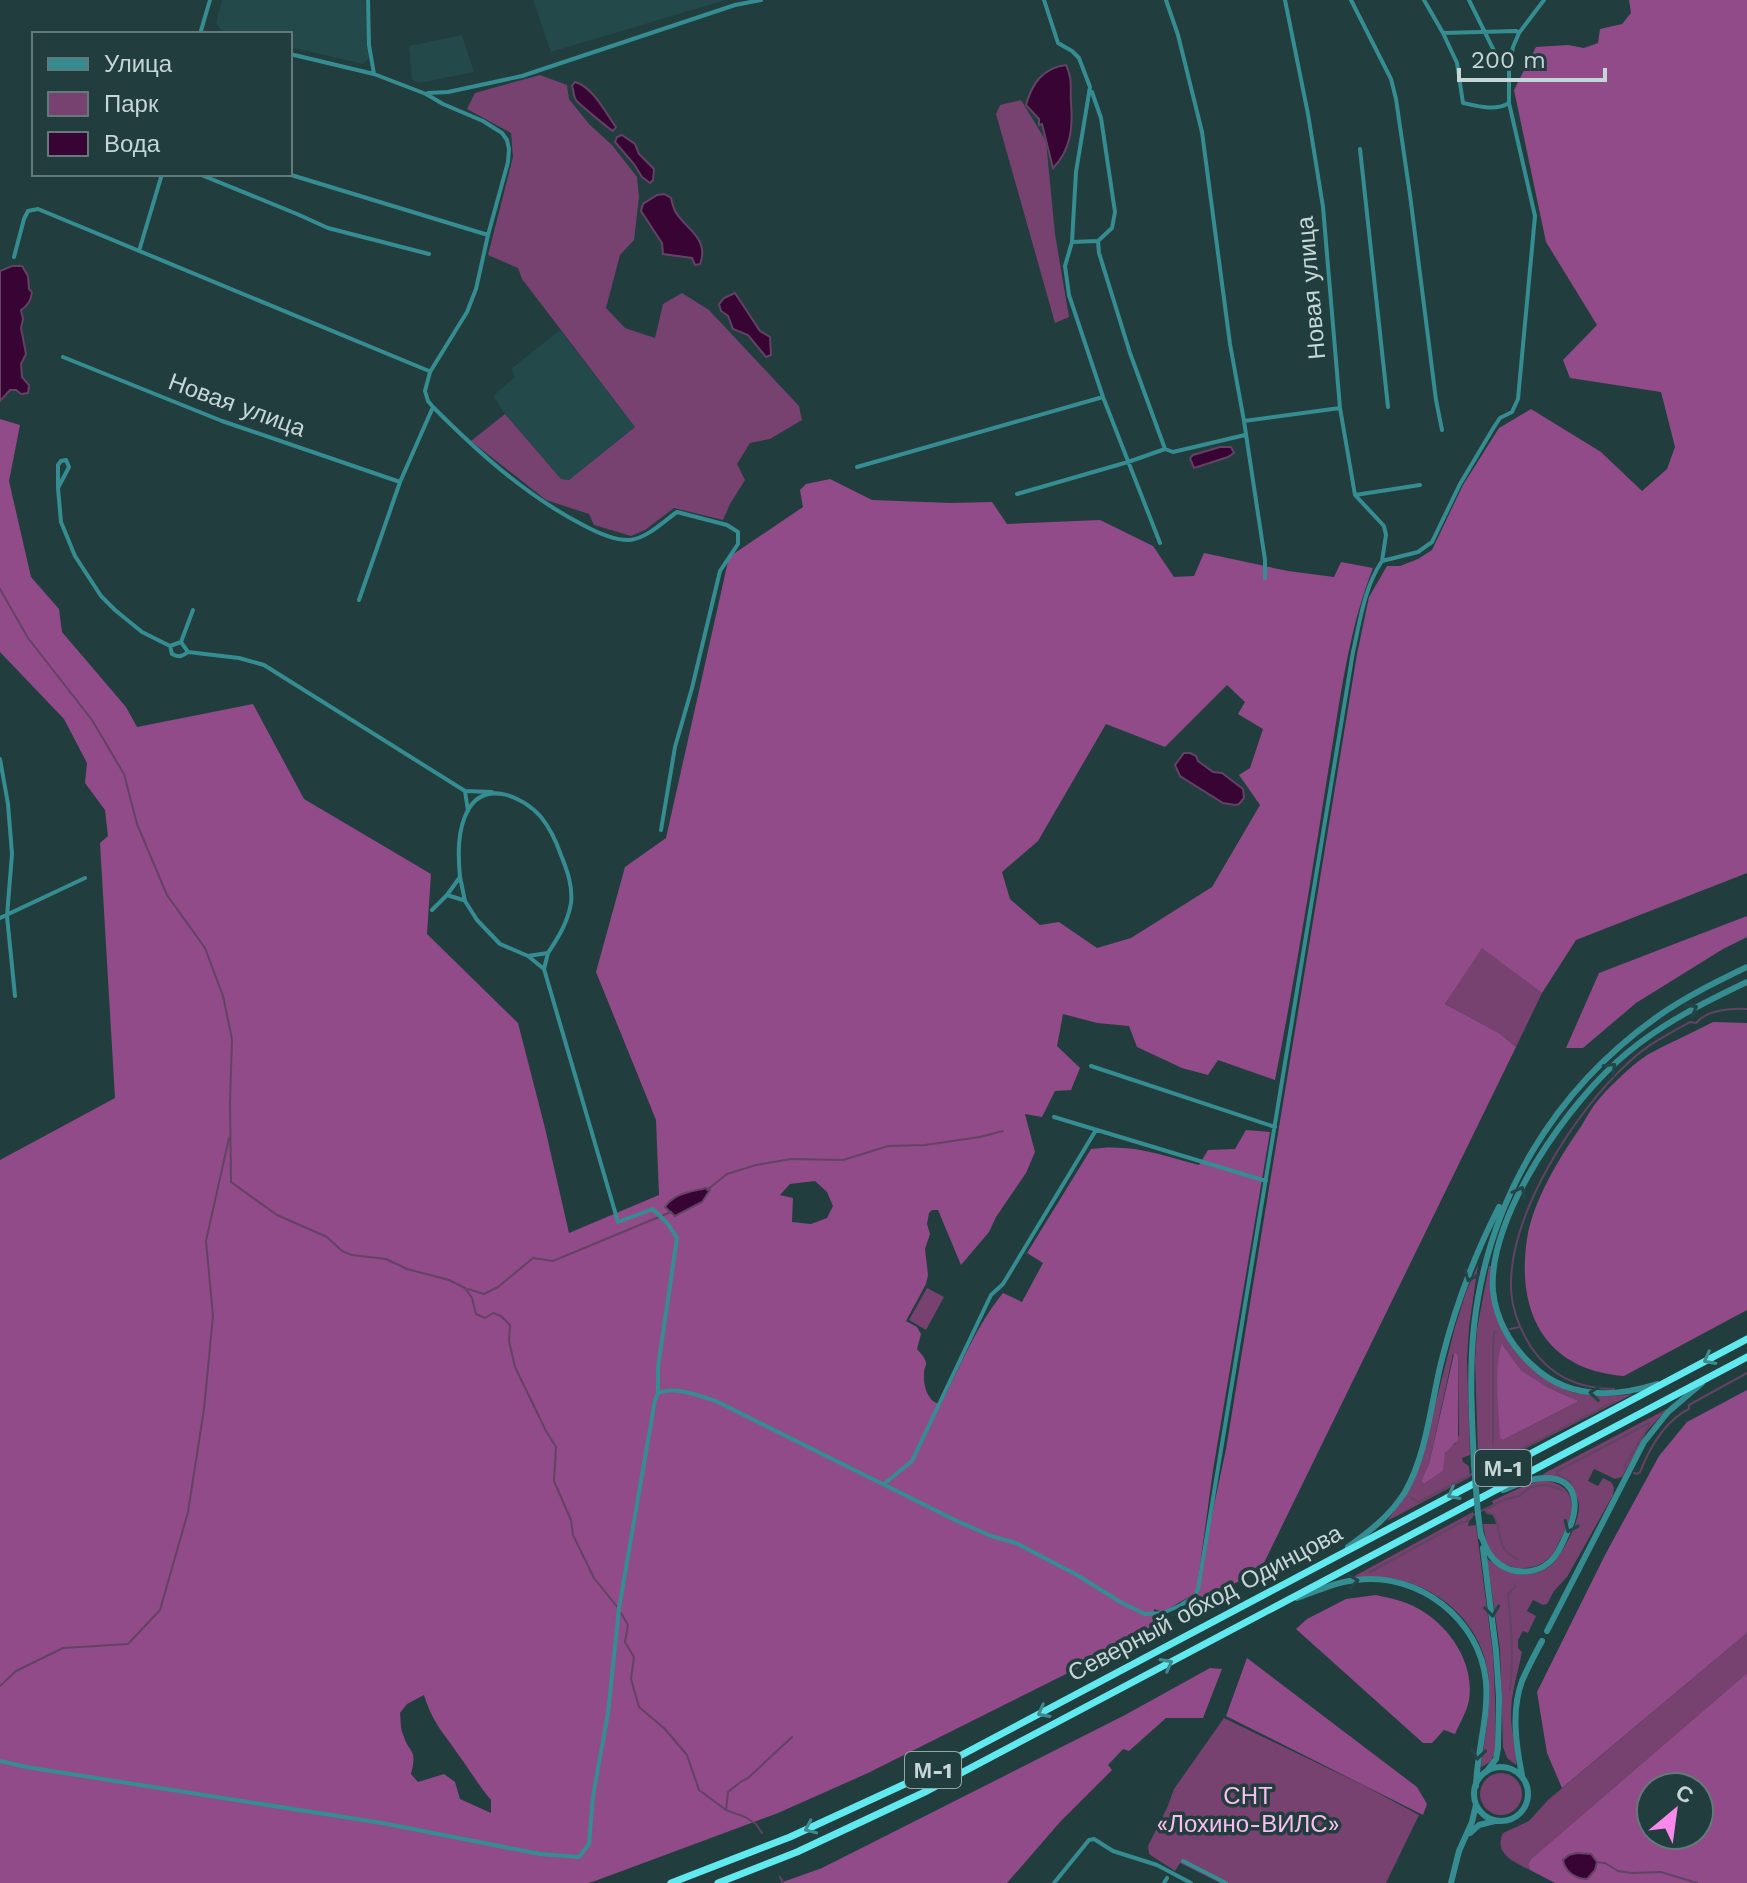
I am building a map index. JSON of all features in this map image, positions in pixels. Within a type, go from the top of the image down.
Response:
[{"type":"highway","name":"Северный обход Одинцова","points":[[671,1883],[790,1837],[920,1777],[1747,1339]]},
{"type":"highway","name":"Северный обход Одинцова","points":[[718,1883],[797,1852],[927,1791],[1747,1357]]},
{"type":"street","points":[[201,32],[210,0]]},
{"type":"street","points":[[368,0],[369,45],[374,74]]},
{"type":"street","points":[[426,94],[522,76],[735,5],[761,0]]},
{"type":"street","points":[[1044,0],[1058,43],[1079,58],[1101,118],[1115,212],[1112,228],[1098,241],[1072,242]]},
{"type":"street","points":[[1166,0],[1202,132],[1230,344],[1265,560],[1265,578]]},
{"type":"street","name":"Новая улица","points":[[1285,0],[1323,207],[1340,408],[1355,495]]},
{"type":"street","points":[[1351,0],[1391,79],[1396,99],[1442,430]]},
{"type":"street","points":[[1424,0],[1457,63],[1463,103],[1487,107],[1503,107],[1509,103]]},
{"type":"street","points":[[1469,0],[1500,63],[1509,67]]},
{"type":"street","points":[[1382,561],[1418,552],[1432,542],[1487,438],[1500,418],[1512,412],[1518,399],[1535,216],[1509,103],[1509,67],[1519,33],[1544,0]]},
{"type":"street","points":[[1443,33],[1519,33]]},
{"type":"street","points":[[292,54],[374,74],[426,94],[483,121],[507,140],[508,162],[473,300],[430,372],[425,391],[433,407],[479,453],[528,492],[567,517],[606,536],[631,540],[647,534],[677,512],[727,525],[738,532],[738,544],[720,571],[675,747],[661,830]]},
{"type":"street","points":[[1090,87],[1076,172],[1072,242],[1065,266],[1069,295],[1103,397],[1160,543]]},
{"type":"street","points":[[1360,149],[1388,407]]},
{"type":"street","points":[[292,175],[488,235]]},
{"type":"street","points":[[139,251],[161,176]]},
{"type":"street","points":[[204,176],[328,228],[429,254]]},
{"type":"street","points":[[14,257],[28,211],[38,209],[430,372]]},
{"type":"street","points":[[1098,241],[1130,353],[1165,449]]},
{"type":"street","name":"Новая улица","points":[[63,357],[222,421],[400,482]]},
{"type":"street","points":[[857,467],[1103,397]]},
{"type":"street","points":[[359,600],[400,482],[433,407]]},
{"type":"street","points":[[1244,421],[1340,408]]},
{"type":"street","points":[[1017,494],[1165,449],[1173,452],[1246,435]]},
{"type":"street","points":[[58,488],[69,467],[66,460],[58,465],[58,488],[61,522],[75,556],[101,596],[142,632],[170,646],[181,642],[193,610]]},
{"type":"street","points":[[1355,495],[1420,485]]},
{"type":"street","points":[[658,1393],[666,1390],[716,1401],[991,1536],[1016,1543],[1145,1614],[1163,1613],[1195,1596],[1353,652],[1365,598],[1382,561],[1386,535],[1384,526],[1355,495]]},
{"type":"street","points":[[181,642],[188,652]]},
{"type":"street","points":[[0,1761],[367,1821],[540,1854],[579,1857],[589,1844],[619,1608],[658,1393],[658,1367],[677,1238],[653,1209],[618,1222],[544,969],[548,953],[562,933],[571,902],[569,873],[540,815],[515,797],[494,792],[465,791],[264,665],[239,658],[188,652],[176,656],[172,654],[170,646]]},
{"type":"street","points":[[0,759],[12,854],[7,916],[15,996]]},
{"type":"street","points":[[465,791],[468,811],[458,854],[465,901],[477,920],[500,944],[528,956],[544,969]]},
{"type":"street","points":[[468,811],[484,796],[494,792]]},
{"type":"street","points":[[432,910],[460,877]]},
{"type":"street","points":[[0,918],[85,878]]},
{"type":"street","points":[[447,895],[465,901]]},
{"type":"street","points":[[528,956],[548,953]]},
{"type":"street","points":[[1334,1557],[1387,1516],[1409,1484],[1420,1455],[1442,1359],[1464,1291],[1494,1218],[1533,1148],[1568,1099],[1608,1056],[1659,1015],[1747,967]]},
{"type":"street","points":[[1671,1380],[1608,1395],[1567,1387],[1546,1377],[1523,1357],[1504,1329],[1493,1292],[1496,1255],[1513,1207],[1532,1169],[1568,1115],[1591,1088],[1624,1055],[1665,1025],[1747,982]]},
{"type":"street","points":[[1091,1066],[1275,1127]]},
{"type":"street","points":[[1054,1117],[1266,1181]]},
{"type":"street","points":[[884,1484],[912,1461],[991,1295],[1003,1284],[1096,1130]]},
{"type":"street","points":[[1451,1883],[1459,1851],[1472,1822],[1476,1786],[1496,1759],[1499,1740],[1499,1697],[1491,1607],[1474,1465],[1471,1361],[1481,1276],[1515,1180]]},
{"type":"street","points":[[1547,1631],[1644,1442],[1668,1412],[1711,1376]]},
{"type":"street","points":[[1481,1534],[1487,1551],[1496,1562],[1516,1571],[1534,1570],[1550,1562],[1558,1551],[1573,1522],[1576,1508],[1574,1497],[1567,1487],[1547,1478],[1523,1482],[1483,1497]]},
{"type":"street","points":[[1279,1605],[1335,1584],[1376,1579],[1406,1585],[1449,1608],[1469,1633],[1484,1667],[1487,1695],[1476,1762],[1476,1786]]},
{"type":"street","points":[[1465,1839],[1479,1825],[1513,1819],[1525,1807],[1528,1789],[1522,1777],[1516,1736],[1518,1695],[1542,1641]]},
{"type":"street","points":[[1486,1772],[1503,1767],[1512,1769],[1522,1777]]},
{"type":"street","points":[[1476,1805],[1495,1821]]},
{"type":"street","points":[[1054,1883],[1089,1840],[1094,1839],[1113,1851],[1157,1865],[1191,1883]]},
{"type":"street","points":[[1183,1861],[1226,1883]]},
{"type":"shaded area","points":[[222,0],[365,0],[369,58],[363,64],[292,47],[292,32],[227,32],[216,23]]},
{"type":"shaded area","points":[[533,0],[726,0],[551,52]]},
{"type":"shaded area","points":[[1629,0],[1747,0],[1747,873],[1576,940],[1542,993],[1482,948],[1445,1004],[1499,1033],[1516,1047],[1260,1571],[1205,1598],[1194,1594],[1163,1612],[1154,1609],[1153,1625],[1108,1653],[868,1773],[778,1813],[588,1883],[0,1883],[0,1160],[115,1098],[100,843],[108,836],[105,810],[85,783],[87,763],[64,719],[0,652],[0,419],[20,425],[9,481],[31,577],[59,609],[62,632],[126,707],[137,727],[253,704],[304,799],[431,874],[427,934],[518,1023],[569,1233],[659,1195],[656,1120],[596,972],[625,867],[666,838],[729,557],[803,507],[800,490],[806,484],[830,479],[872,500],[992,502],[1007,524],[1100,520],[1153,546],[1174,577],[1194,576],[1204,553],[1288,571],[1334,577],[1341,562],[1373,568],[1345,669],[1275,1080],[1218,1060],[1208,1075],[1182,1068],[1137,1047],[1129,1026],[1097,1023],[1063,1014],[1057,1046],[1080,1068],[1071,1090],[1055,1091],[1042,1117],[1025,1114],[1035,1152],[1026,1173],[989,1232],[961,1265],[938,1210],[929,1213],[927,1224],[930,1234],[925,1249],[928,1275],[906,1321],[917,1327],[921,1334],[917,1349],[926,1362],[926,1388],[933,1401],[941,1404],[977,1333],[1003,1293],[1022,1302],[1043,1263],[1027,1253],[1091,1149],[1133,1149],[1199,1165],[1208,1150],[1235,1149],[1246,1130],[1270,1132],[1213,1470],[1198,1580],[1226,1449],[1369,597],[1387,566],[1400,566],[1432,550],[1463,485],[1499,428],[1531,409],[1601,452],[1642,491],[1667,469],[1675,447],[1661,392],[1570,378],[1563,360],[1597,325],[1546,242],[1514,90],[1536,47],[1568,45],[1584,48],[1598,43],[1600,29],[1622,24],[1631,13]],"holes":[[[1227,685],[1245,702],[1238,714],[1263,729],[1250,768],[1239,775],[1260,805],[1212,887],[1131,938],[1097,948],[1059,922],[1040,925],[1010,899],[1002,872],[1038,841],[1106,724],[1165,747]],[[815,1181],[827,1192],[833,1206],[827,1218],[811,1224],[792,1222],[793,1198],[780,1195],[790,1184]],[[424,1695],[439,1728],[491,1800],[491,1813],[460,1799],[455,1782],[444,1774],[418,1782],[411,1774],[413,1755],[402,1732],[400,1713],[407,1704]]]},
{"type":"shaded area","points":[[462,35],[474,72],[420,83],[412,80],[409,46]]},
{"type":"shaded area","points":[[560,330],[635,427],[569,480],[561,479],[493,396],[515,377],[511,369]]},
{"type":"shaded area","points":[[1747,916],[1747,937],[1636,1003],[1583,1048],[1566,1048],[1599,973]]},
{"type":"shaded area","points":[[1713,1022],[1747,1023],[1747,1310],[1624,1376],[1597,1371],[1574,1362],[1556,1349],[1542,1333],[1532,1313],[1526,1290],[1525,1266],[1530,1224],[1548,1179],[1594,1105],[1608,1089],[1648,1055]]},
{"type":"shaded area","points":[[1502,1344],[1521,1370],[1549,1388],[1579,1401],[1503,1440],[1500,1438],[1497,1390]]},
{"type":"shaded area","points":[[1456,1353],[1458,1440],[1445,1453],[1443,1471],[1424,1484],[1421,1481],[1429,1464]]},
{"type":"shaded area","points":[[1747,1390],[1747,1633],[1562,1788],[1547,1753],[1537,1692],[1605,1555],[1659,1456],[1687,1422]]},
{"type":"shaded area","points":[[1376,1595],[1407,1603],[1429,1615],[1457,1646],[1464,1659],[1470,1686],[1468,1704],[1455,1734],[1444,1730],[1432,1743],[1423,1743],[1296,1629],[1307,1619],[1346,1599]]},
{"type":"shaded area","points":[[1247,1658],[1417,1787],[1427,1804],[1423,1815],[1226,1716]]},
{"type":"shaded area","points":[[1210,1668],[1222,1669],[1203,1718],[1166,1718],[1129,1751],[1123,1749],[1108,1765],[1112,1770],[1060,1822],[1007,1883],[780,1883],[822,1868],[1125,1715]]},
{"type":"shaded area","points":[[1747,1673],[1747,1883],[1555,1883],[1530,1870],[1528,1864]],"holes":[[[1577,1853],[1591,1854],[1597,1862],[1595,1870],[1580,1879],[1568,1870]]]},
{"type":"green space","points":[[540,75],[567,85],[569,99],[637,177],[639,197],[634,240],[620,255],[606,308],[625,328],[655,338],[663,304],[682,293],[709,310],[799,406],[802,420],[770,439],[750,443],[737,464],[745,480],[723,520],[674,508],[645,530],[631,536],[594,525],[589,514],[546,500],[471,441],[505,414],[561,479],[569,480],[635,427],[522,279],[518,268],[488,255],[513,157],[511,133],[467,109],[475,93]]},
{"type":"green space","points":[[1021,100],[1046,141],[1055,234],[1069,317],[1055,323],[996,114],[1000,105]]},
{"type":"green space","points":[[1482,947],[1542,993],[1516,1047],[1499,1033],[1445,1004]]},
{"type":"green space","points":[[1478,1265],[1467,1360],[1470,1455],[1462,1458],[1469,1466],[1470,1477],[1387,1521],[1405,1497],[1427,1437],[1466,1292]],"holes":[[[1453,1354],[1458,1357],[1459,1435],[1446,1452],[1443,1471],[1424,1484],[1421,1481],[1429,1464]]]},
{"type":"green space","points":[[1489,1266],[1492,1266],[1492,1290],[1497,1315],[1513,1349],[1523,1360],[1555,1384],[1574,1393],[1600,1396],[1633,1394],[1485,1469],[1483,1465],[1492,1454],[1478,1454],[1477,1329]],"holes":[[[1503,1345],[1521,1370],[1549,1388],[1579,1401],[1503,1440]]]},
{"type":"green space","points":[[927,1288],[944,1297],[926,1330],[909,1320]]},
{"type":"green space","points":[[1667,1409],[1647,1431],[1622,1477],[1615,1479],[1594,1469],[1588,1481],[1598,1486],[1603,1478],[1611,1482],[1613,1495],[1567,1577],[1547,1604],[1533,1600],[1527,1611],[1536,1616],[1528,1633],[1523,1631],[1518,1640],[1518,1648],[1522,1652],[1511,1715],[1516,1765],[1507,1758],[1503,1747],[1500,1649],[1487,1559],[1505,1570],[1520,1574],[1536,1573],[1550,1566],[1569,1538],[1577,1520],[1579,1505],[1571,1488],[1543,1474]]},
{"type":"green space","points":[[1542,1480],[1563,1487],[1568,1493],[1572,1508],[1567,1526],[1553,1553],[1543,1563],[1528,1568],[1504,1564],[1492,1554],[1487,1543],[1483,1524],[1498,1524],[1493,1515],[1485,1510],[1494,1506],[1492,1501]]},
{"type":"green space","points":[[1473,1512],[1468,1526],[1476,1525],[1493,1655],[1495,1697],[1495,1752],[1491,1761],[1482,1767],[1489,1685],[1482,1650],[1471,1629],[1456,1611],[1418,1586],[1396,1579],[1349,1579]]},
{"type":"green space","points":[[1747,1633],[1747,1673],[1531,1859],[1528,1864],[1530,1870],[1503,1852],[1503,1833],[1529,1821],[1548,1800]]},
{"type":"green space","name":"СНТ «Лохино-ВИЛС»","points":[[1224,1718],[1419,1815],[1386,1883],[1220,1883],[1180,1863],[1175,1871],[1149,1854],[1148,1846],[1174,1789]]},
{"type":"green space","points":[[1501,1773],[1516,1779],[1522,1794],[1516,1809],[1501,1815],[1486,1809],[1480,1794],[1486,1779]]},
{"type":"water","points":[[1066,65],[1071,84],[1071,129],[1064,154],[1053,168],[1042,124],[1039,125],[1039,119],[1026,105],[1031,90],[1044,73]]},
{"type":"water","points":[[575,82],[598,101],[616,127],[613,131],[576,100],[572,86]]},
{"type":"water","points":[[622,135],[635,144],[639,154],[654,169],[650,183],[615,142]]},
{"type":"water","points":[[664,194],[671,198],[675,211],[699,241],[702,247],[700,264],[695,265],[692,258],[663,254],[662,243],[641,211],[643,204]]},
{"type":"water","points":[[22,266],[32,292],[29,303],[21,310],[26,354],[21,364],[22,377],[29,385],[28,393],[10,390],[0,401],[0,271]]},
{"type":"water","points":[[735,293],[760,331],[770,337],[771,355],[766,357],[748,335],[733,329],[728,316],[721,311],[719,304]]},
{"type":"water","points":[[1231,447],[1234,453],[1194,468],[1190,458],[1193,455]]},
{"type":"water","points":[[1184,753],[1196,756],[1213,772],[1222,773],[1243,789],[1244,798],[1239,804],[1223,803],[1180,776],[1175,765]]},
{"type":"water","points":[[706,1188],[710,1190],[702,1202],[675,1216],[665,1207],[678,1196]]},
{"type":"water","points":[[1577,1853],[1591,1854],[1597,1862],[1587,1879],[1572,1874],[1564,1864],[1563,1860]]},
{"type":"waterway","points":[[0,589],[28,638],[92,720],[124,774],[137,824],[167,895],[205,948],[223,996],[232,1039],[231,1182],[277,1215],[327,1237],[342,1251],[386,1259],[465,1288],[472,1298],[476,1314],[485,1318],[493,1313],[510,1325],[509,1341],[515,1367],[556,1447],[554,1481],[571,1520],[573,1535],[594,1578],[618,1608]]},
{"type":"waterway","points":[[1614,1389],[1590,1387],[1567,1379],[1548,1366],[1527,1341],[1515,1313],[1511,1290],[1513,1261],[1521,1230],[1533,1198],[1567,1136],[1587,1108],[1629,1062],[1650,1045],[1690,1022],[1696,1023],[1706,1015],[1719,1011],[1747,1009]]},
{"type":"waterway","points":[[707,1190],[727,1174],[756,1165],[791,1159],[843,1160],[888,1146],[925,1145],[1003,1131]]},
{"type":"waterway","points":[[0,1686],[16,1671],[63,1648],[128,1644],[160,1610],[188,1512],[204,1409],[213,1316],[206,1241],[229,1138]]},
{"type":"waterway","points":[[468,1289],[484,1294],[498,1287],[533,1258],[553,1261],[671,1212]]},
{"type":"waterway","points":[[1510,1329],[1520,1327]]},
{"type":"waterway","points":[[1493,1446],[1493,1349],[1496,1332]]},
{"type":"waterway","points":[[1634,1473],[1640,1472],[1660,1435],[1673,1420],[1689,1409],[1689,1405],[1747,1373]]},
{"type":"waterway","points":[[1478,1471],[1614,1402]]},
{"type":"waterway","points":[[1570,1483],[1556,1472],[1649,1423],[1626,1468]]},
{"type":"waterway","points":[[1410,1497],[1419,1502],[1472,1474]]},
{"type":"waterway","points":[[1481,1511],[1520,1496],[1535,1486],[1552,1486],[1563,1491]]},
{"type":"waterway","points":[[1485,1509],[1493,1514],[1502,1546],[1518,1559]]},
{"type":"waterway","points":[[1370,1572],[1467,1522],[1468,1517],[1475,1514]]},
{"type":"waterway","points":[[1510,1690],[1512,1654],[1508,1594],[1515,1584]]},
{"type":"waterway","points":[[621,1613],[628,1625],[625,1642],[634,1657],[631,1679],[639,1707],[665,1729],[687,1755],[699,1790],[726,1810],[756,1824],[762,1833]]},
{"type":"waterway","points":[[726,1810],[728,1792],[748,1778],[792,1737]]},
{"type":"waterway","points":[[1597,1862],[1618,1871],[1661,1872],[1697,1883]]},
{"type":"waterway","points":[[780,1877],[783,1883]]}]
